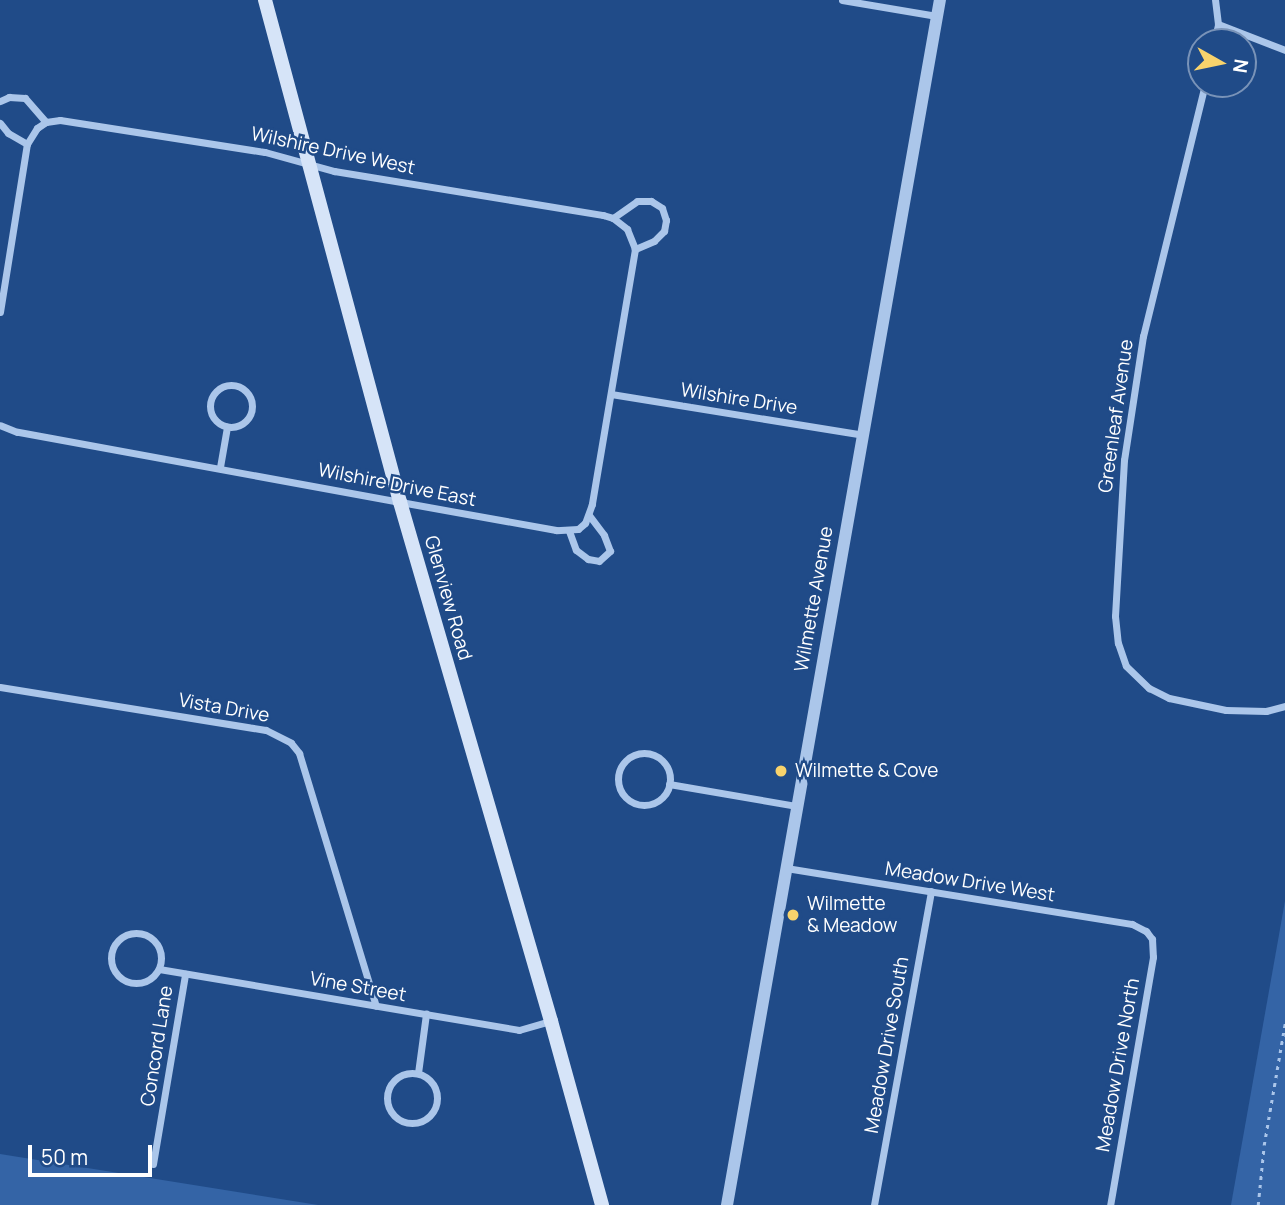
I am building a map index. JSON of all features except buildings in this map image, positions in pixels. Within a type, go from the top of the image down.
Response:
[{"type":"main road","name":"Glenview Road","points":[[265,0],[400,502],[602,1205]]},
{"type":"street","points":[[842,0],[937,16]]},
{"type":"street","name":"Wilmette Avenue","points":[[727,1205],[940,0]]},
{"type":"street","points":[[1215,0],[1218,28]]},
{"type":"street","points":[[1219,24],[1285,50]]},
{"type":"street","points":[[0,101],[9,97],[25,98],[46,122],[37,128],[27,144],[0,312]]},
{"type":"street","name":"Greenleaf Avenue","points":[[1202,98],[1143,336],[1124,460],[1114,593],[1118,643],[1126,666],[1149,688],[1170,698],[1206,707],[1249,712],[1285,706]]},
{"type":"street","name":"Wilshire Drive West","points":[[46,122],[76,120],[265,152],[308,165],[613,218]]},
{"type":"street","points":[[0,122],[8,133],[27,144]]},
{"type":"street","points":[[589,515],[604,535],[610,551],[599,561],[588,559],[576,550],[569,531],[578,529],[589,515],[635,249],[627,229],[613,218],[637,201],[650,201],[662,208],[667,220],[664,232],[654,241],[635,249]]},
{"type":"street","points":[[237,385],[248,394],[252,407],[241,425],[227,427],[211,415],[210,401],[223,386],[237,385]]},
{"type":"street","name":"Wilshire Drive","points":[[611,394],[863,435]]},
{"type":"street","name":"Wilshire Drive East","points":[[0,425],[18,432],[569,531]]},
{"type":"street","points":[[220,467],[227,427]]},
{"type":"street","name":"Vista Drive","points":[[0,687],[266,730],[291,743],[299,753],[376,1006]]},
{"type":"street","points":[[645,752],[661,759],[667,766],[669,784],[667,792],[654,803],[638,804],[624,796],[618,781],[619,773],[628,758],[645,752]]},
{"type":"street","points":[[669,784],[797,806]]},
{"type":"street","name":"Meadow Drive West","points":[[786,868],[1132,924],[1146,931]]},
{"type":"street","name":"Meadow Drive South","points":[[874,1205],[931,891]]},
{"type":"street","name":"Meadow Drive North","points":[[1110,1205],[1153,957],[1152,939],[1146,931]]},
{"type":"street","points":[[135,932],[151,937],[161,952],[159,969],[147,981],[124,981],[111,962],[113,946],[126,934],[135,932]]},
{"type":"street","name":"Vine Street","points":[[159,969],[519,1030],[551,1021]]},
{"type":"street","name":"Concord Lane","points":[[153,1164],[185,974]]},
{"type":"street","points":[[418,1073],[426,1014]]},
{"type":"street","points":[[409,1073],[418,1073],[431,1082],[437,1096],[436,1104],[427,1118],[404,1122],[391,1112],[387,1095],[394,1080],[409,1073]]},
{"type":"path","points":[[1258,1205],[1264,1146],[1285,1024]]},
{"type":"shaded area","points":[[1285,901],[1285,1205],[1231,1205]]},
{"type":"shaded area","points":[[0,1154],[318,1205],[0,1205]]},
{"type":"place","name":"Wilmette & Cove","points":[[781,771]]},
{"type":"place","name":"Wilmette & Meadow","points":[[793,915]]}]
